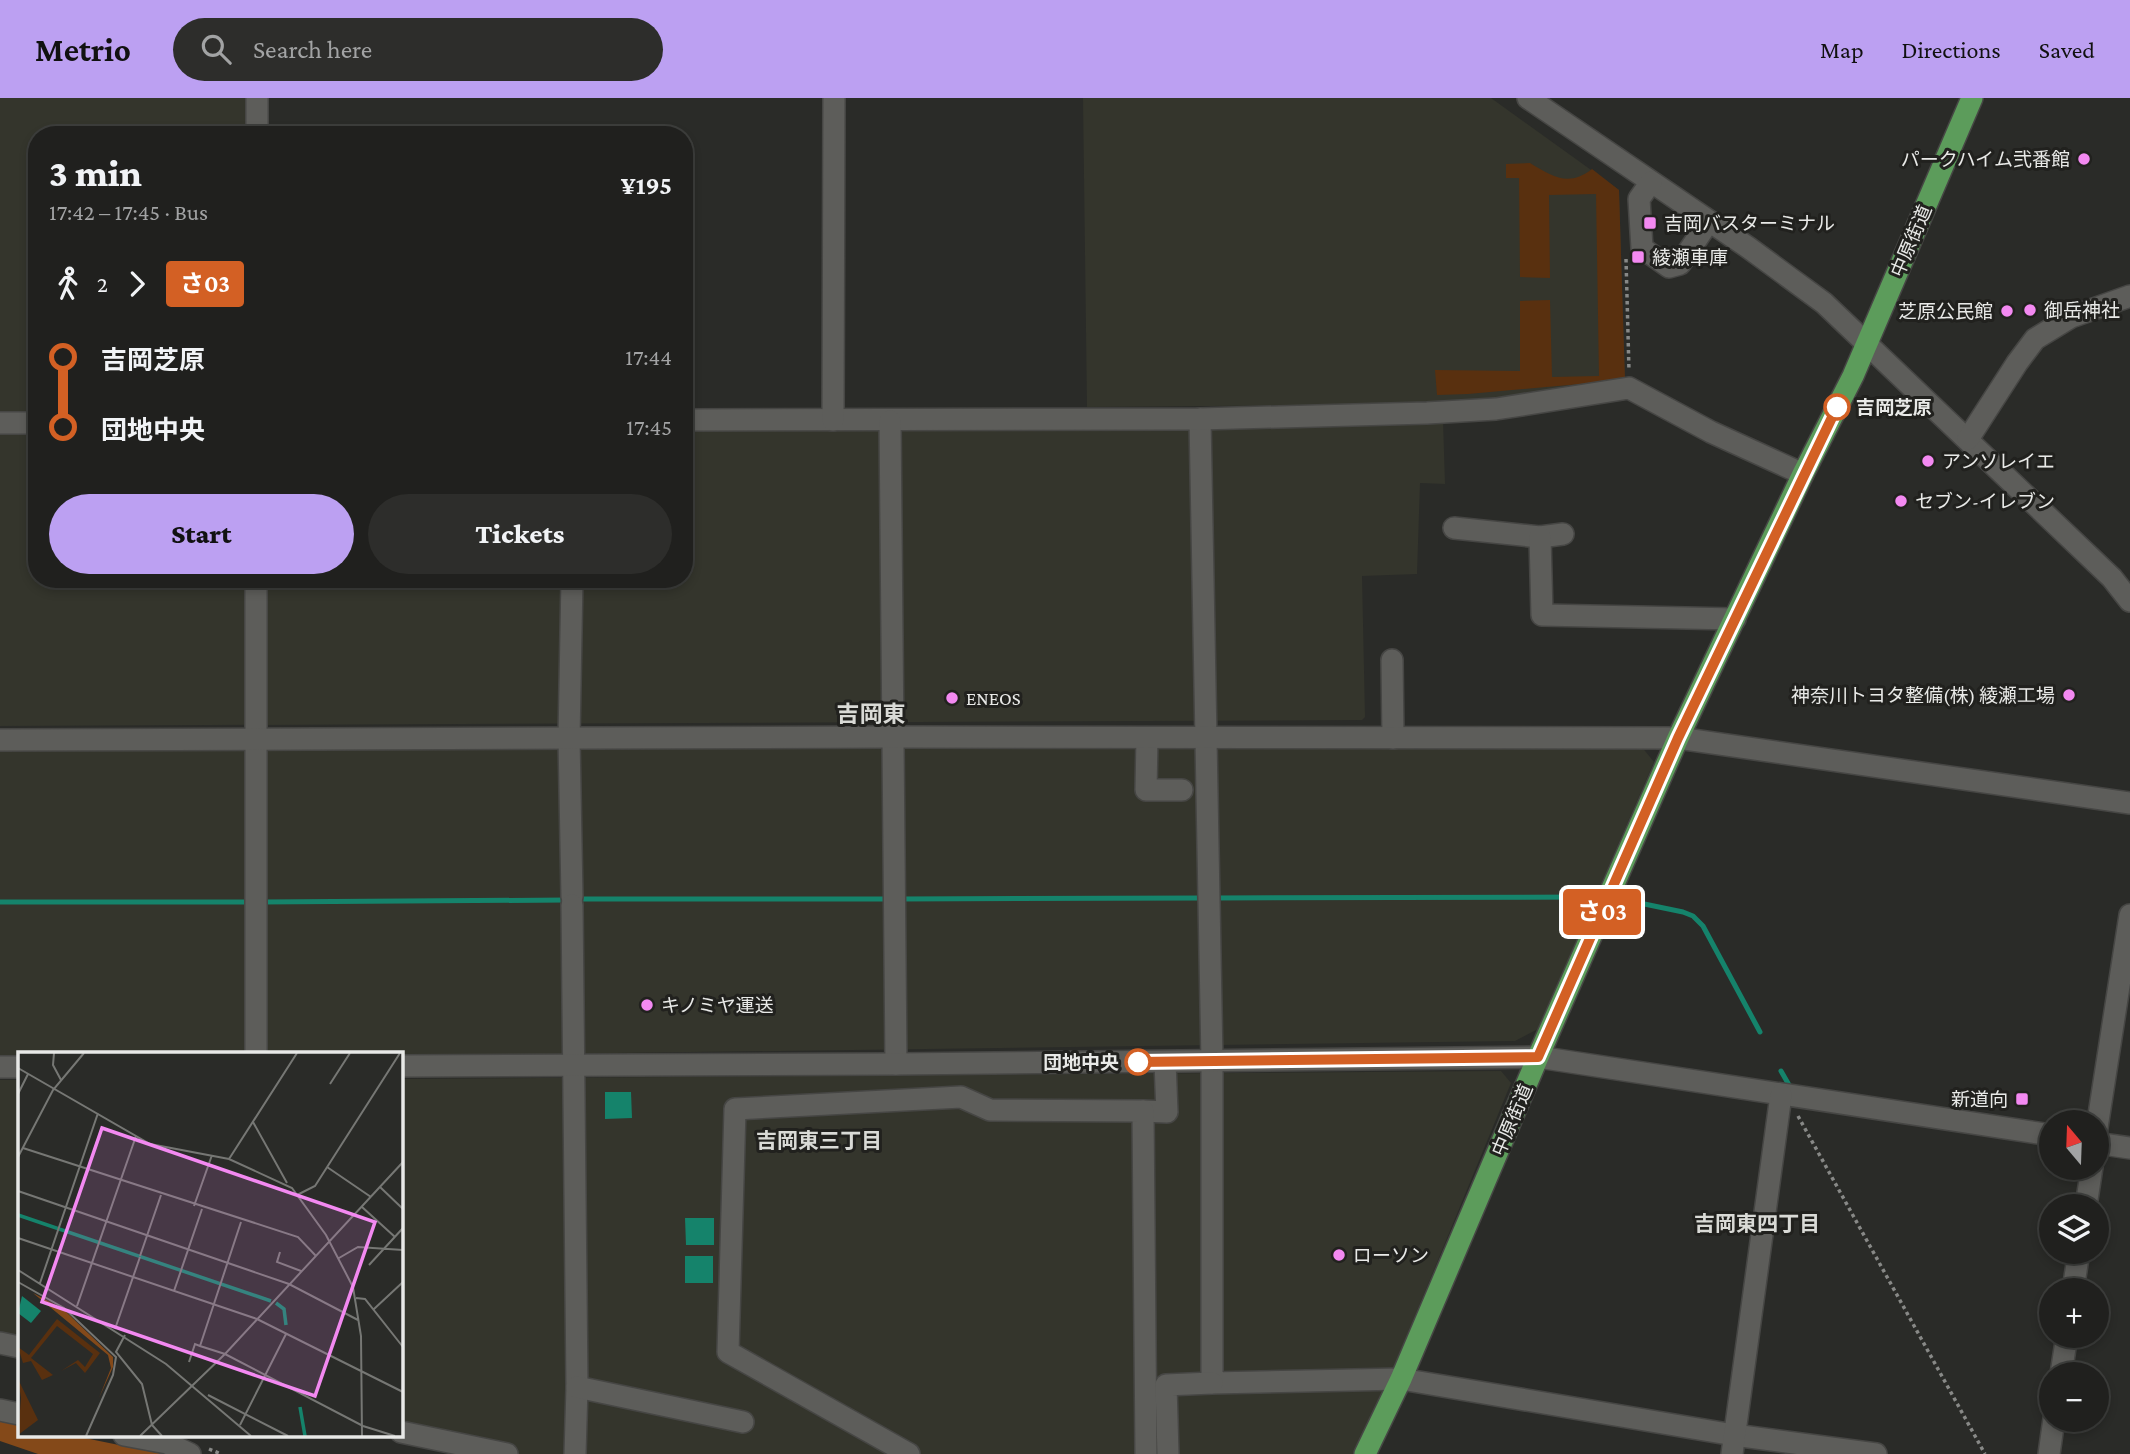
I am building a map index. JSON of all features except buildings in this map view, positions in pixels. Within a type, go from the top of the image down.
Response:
[{"type":"main road","name":"中原街道","points":[[1365,1454],[1401,1379],[1678,738],[1868,342],[1972,98]]},
{"type":"street","points":[[257,98],[257,126]]},
{"type":"street","points":[[833,420],[834,98]]},
{"type":"street","points":[[1528,98],[1824,303],[1868,342],[2112,578],[2130,601]]},
{"type":"street","points":[[1651,182],[1639,199],[1642,248],[1669,267],[1680,264],[1709,221]]},
{"type":"street","points":[[1968,439],[2035,339],[2071,317],[2130,296]]},
{"type":"street","points":[[693,421],[1200,419],[1427,413],[1496,409],[1629,388],[1711,432],[1803,474]]},
{"type":"street","points":[[1200,419],[1212,1061],[1212,1383]]},
{"type":"street","points":[[890,421],[896,1064]]},
{"type":"street","points":[[0,423],[28,423]]},
{"type":"street","points":[[1454,528],[1540,537],[1563,534]]},
{"type":"street","points":[[1540,537],[1542,615],[1735,619]]},
{"type":"street","points":[[256,588],[256,1052]]},
{"type":"street","points":[[572,588],[569,738],[575,1064],[575,1454]]},
{"type":"street","points":[[1392,660],[1393,738]]},
{"type":"street","points":[[1147,738],[1146,790],[1182,790]]},
{"type":"street","points":[[0,740],[1678,738],[2130,803]]},
{"type":"street","points":[[2100,1110],[2130,915]]},
{"type":"street","points":[[402,1066],[1538,1057],[2039,1134]]},
{"type":"street","points":[[909,1454],[727,1352],[735,1109],[961,1097],[990,1110],[1167,1112],[1165,1062]]},
{"type":"street","points":[[0,1067],[18,1067]]},
{"type":"street","points":[[1733,1445],[1784,1096]]},
{"type":"street","points":[[1143,1111],[1146,1454]]},
{"type":"street","points":[[2109,1145],[2130,1147]]},
{"type":"street","points":[[0,1343],[18,1347]]},
{"type":"street","points":[[1168,1454],[1166,1385],[1401,1379],[1733,1445],[1876,1454]]},
{"type":"street","points":[[577,1387],[743,1422]]},
{"type":"street","points":[[0,1410],[18,1414]]},
{"type":"street","points":[[402,1432],[507,1454]]},
{"type":"street","points":[[2049,1454],[2052,1432]]},
{"type":"street","points":[[129,1436],[167,1443],[190,1454]]},
{"type":"path","points":[[1626,250],[1629,388]]},
{"type":"path","points":[[1784,1096],[1985,1454]]},
{"type":"shaded area","points":[[0,98],[250,98],[250,126],[28,126],[28,411],[0,411]]},
{"type":"shaded area","points":[[1083,98],[1491,98],[1619,190],[1625,380],[1467,404],[1087,407]]},
{"type":"shaded area","points":[[1530,163],[1554,176],[1568,179],[1576,178],[1592,169],[1619,190],[1625,380],[1437,395],[1435,370],[1520,371],[1520,301],[1550,300],[1552,377],[1599,376],[1596,194],[1549,195],[1550,278],[1520,277],[1519,178],[1506,178],[1506,164]]},
{"type":"shaded area","points":[[1443,420],[1445,484],[1420,483],[1417,574],[1362,576],[1365,717],[1362,720],[0,726],[0,431],[28,431],[28,588],[693,588],[693,426]]},
{"type":"shaded area","points":[[1641,746],[1654,762],[1538,1029],[1515,1041],[402,1056],[402,1052],[18,1052],[18,1057],[0,1057],[0,751]]},
{"type":"shaded area","points":[[1501,1071],[1511,1083],[1384,1391],[1354,1454],[515,1454],[402,1428],[402,1079]]},
{"type":"shaded area","points":[[0,1080],[18,1080],[18,1343],[0,1338]]},
{"type":"shaded area","points":[[605,1092],[631,1092],[632,1118],[605,1119]]},
{"type":"shaded area","points":[[685,1218],[714,1218],[714,1245],[686,1245]]},
{"type":"shaded area","points":[[685,1256],[713,1256],[713,1283],[685,1283]]},
{"type":"shaded area","points":[[0,1421],[18,1425],[18,1436],[75,1436],[163,1454],[38,1454],[0,1441]]},
{"type":"waterway","points":[[1214,898],[1592,897]]},
{"type":"waterway","points":[[899,899],[1204,898]]},
{"type":"waterway","points":[[577,899],[889,899]]},
{"type":"waterway","points":[[262,902],[567,900]]},
{"type":"waterway","points":[[1625,900],[1693,916],[1703,926],[1760,1032]]},
{"type":"waterway","points":[[0,902],[252,902]]},
{"type":"waterway","points":[[1781,1071],[1789,1085]]},
{"type":"bus line","name":"さ03","points":[[1138,1062],[1538,1057],[1678,738],[1837,407]]},
{"type":"place","name":"パークハイム弐番館","points":[[2084,159]]},
{"type":"place","name":"吉岡バスターミナル","points":[[1650,223]]},
{"type":"place","name":"綾瀬車庫","points":[[1638,257]]},
{"type":"place","name":"御岳神社","points":[[2030,310]]},
{"type":"place","name":"芝原公民館","points":[[2007,311]]},
{"type":"place","name":"吉岡芝原","points":[[1837,407]]},
{"type":"place","name":"アンソレイエ","points":[[1928,461]]},
{"type":"place","name":"セブン-イレブン","points":[[1901,501]]},
{"type":"place","name":"神奈川トヨタ整備(株) 綾瀬工場","points":[[2069,695]]},
{"type":"place","name":"ENEOS","points":[[952,698]]},
{"type":"place","name":"キノミヤ運送","points":[[647,1005]]},
{"type":"place","name":"団地中央","points":[[1138,1062]]},
{"type":"place","name":"新道向","points":[[2022,1099]]},
{"type":"place","name":"ローソン","points":[[1339,1255]]},
{"type":"district","name":"吉岡東","points":[[871,714]]},
{"type":"district","name":"吉岡東三丁目","points":[[819,1141]]},
{"type":"district","name":"吉岡東四丁目","points":[[1757,1224]]}]
